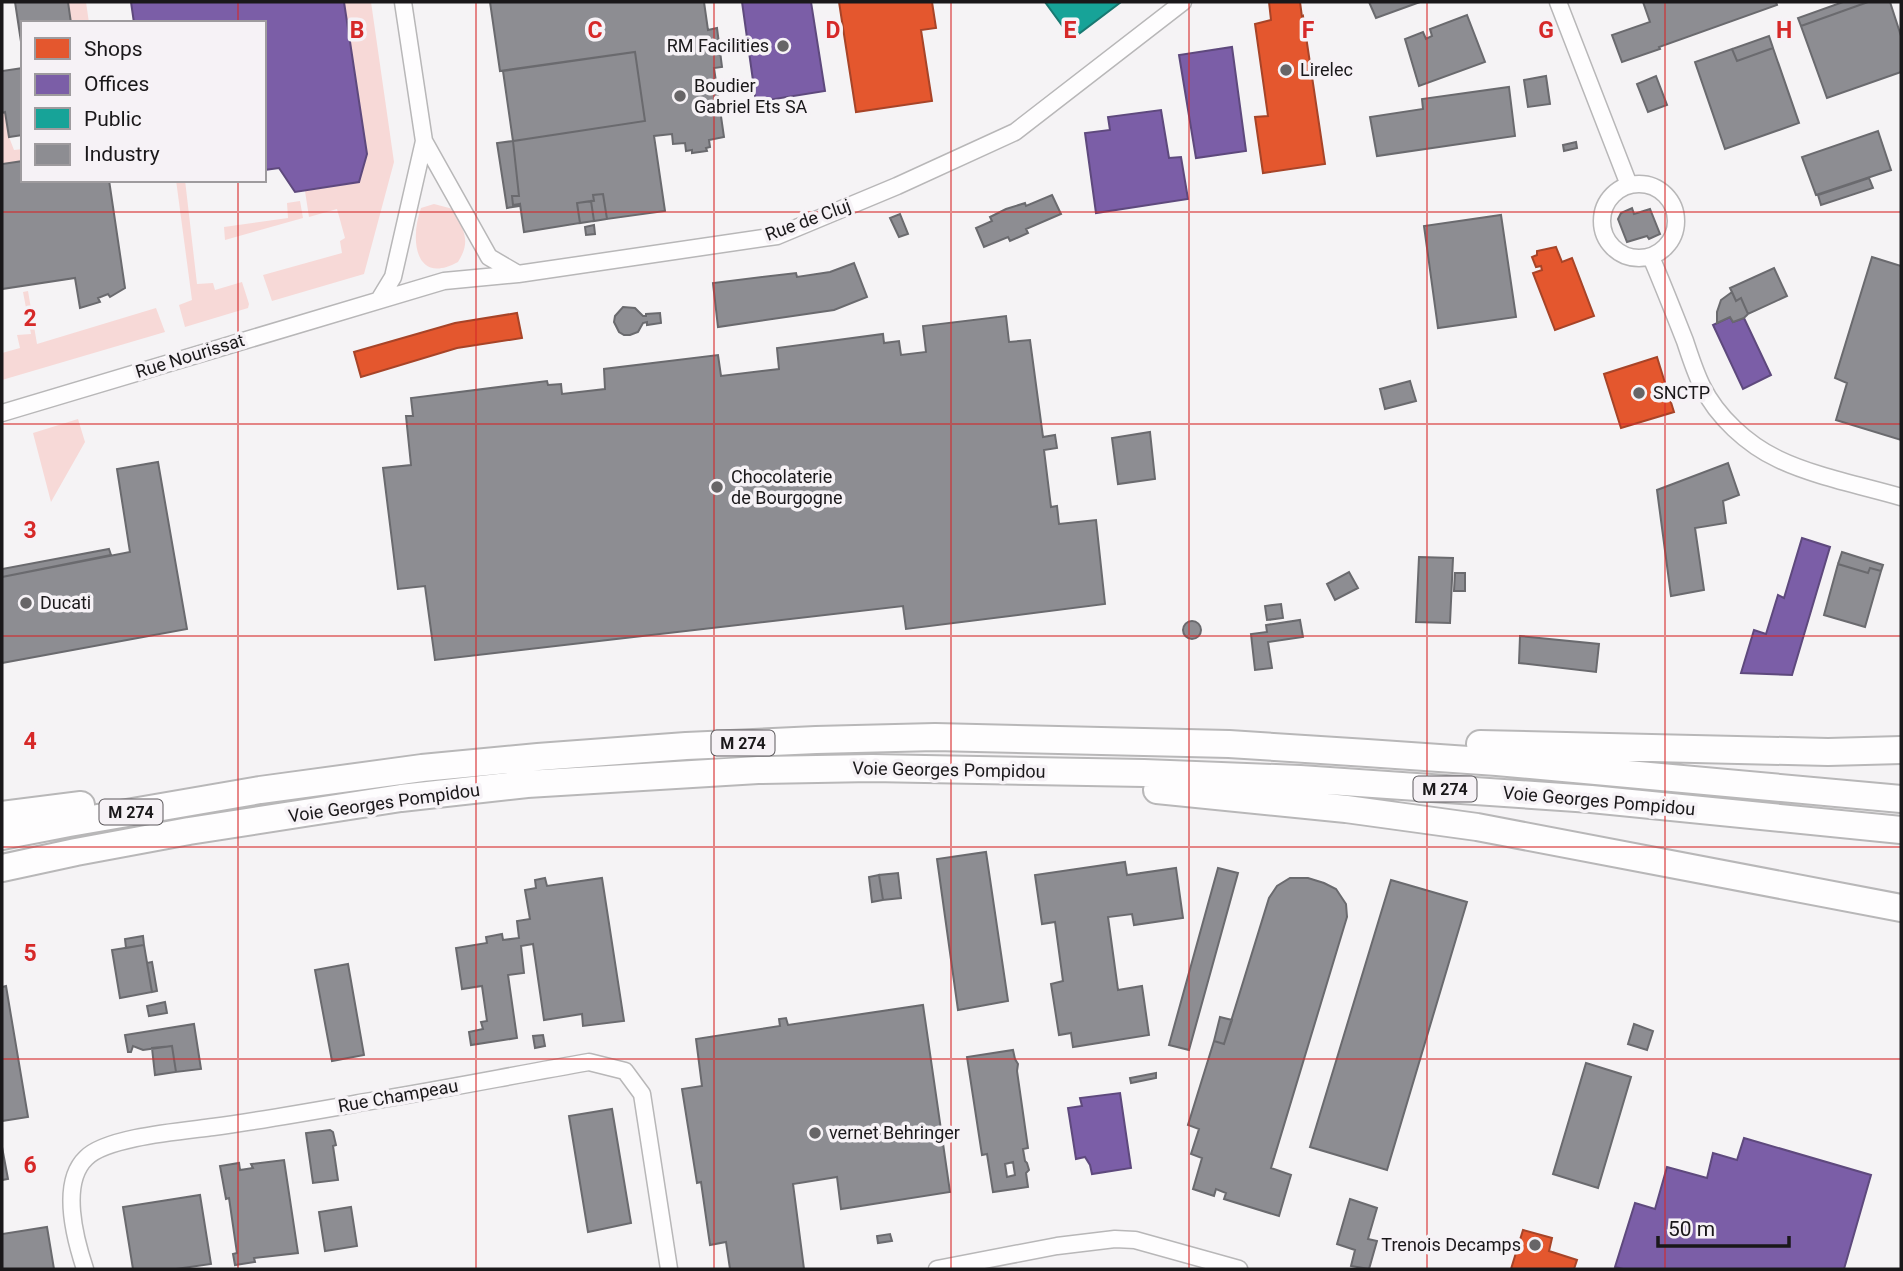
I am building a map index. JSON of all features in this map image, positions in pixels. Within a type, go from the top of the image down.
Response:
[{"type":"highway","name":"Voie Georges Pompidou","points":[[2,836],[260,790],[422,768],[538,757],[790,741],[935,737],[1229,744],[1497,762],[1901,799]]},
{"type":"highway","points":[[1229,744],[1326,738],[1828,752],[1901,750]]},
{"type":"highway","points":[[988,769],[1044,782],[1237,797],[1476,827],[1901,908]]},
{"type":"highway","name":"Voie Georges Pompidou","points":[[2,868],[189,831],[401,799],[527,784],[758,770],[988,769],[1327,781],[1591,800],[1901,830]]},
{"type":"highway","points":[[2,814],[65,806],[260,790]]},
{"type":"street","points":[[403,2],[425,141],[489,257],[518,274]]},
{"type":"street","name":"Rue de Cluj","points":[[379,300],[444,281],[518,274],[777,236],[897,186],[1015,132],[1183,2]]},
{"type":"street","points":[[1558,2],[1629,185]]},
{"type":"street","points":[[379,300],[393,277],[425,141]]},
{"type":"street","points":[[1629,185],[1651,186],[1661,191],[1674,208],[1676,218],[1672,239],[1659,253],[1651,257],[1627,257],[1608,243],[1603,233],[1603,210],[1608,200],[1629,185]]},
{"type":"street","points":[[1651,257],[1702,387],[1730,425],[1778,459],[1901,497]]},
{"type":"street","name":"Rue Nourissat","points":[[2,413],[379,300]]},
{"type":"street","name":"Rue Champeau","points":[[85,1269],[75,1230],[71,1194],[75,1173],[86,1157],[100,1148],[164,1132],[367,1102],[589,1062],[625,1071],[642,1094],[669,1269]]},
{"type":"street","points":[[937,1269],[1057,1246],[1115,1239],[1135,1240],[1240,1269]]},
{"type":"shaded area","points":[[68,2],[86,2],[89,21],[71,21]]},
{"type":"shaded area","points":[[344,2],[371,2],[394,162],[364,274],[272,301],[263,275],[342,253],[340,241],[345,238],[337,209],[309,217],[305,191],[359,182],[367,154]]},
{"type":"shaded area","points":[[5,112],[14,150],[21,149],[21,161],[2,164],[2,113]]},
{"type":"shaded area","points":[[176,182],[185,182],[197,284],[213,283],[215,290],[242,282],[249,304],[248,308],[185,327],[179,305],[192,300]]},
{"type":"shaded area","points":[[300,201],[303,218],[225,240],[224,227],[288,218],[287,203]]},
{"type":"shaded area","points":[[434,204],[453,209],[465,241],[458,262],[443,268],[432,268],[424,263],[416,245],[421,208]]},
{"type":"shaded area","points":[[28,291],[37,344],[156,308],[165,332],[2,380],[2,353],[20,348],[17,335],[31,334],[23,292]]},
{"type":"shaded area","points":[[78,419],[85,442],[51,502],[33,433]]},
{"type":"building: Shops","points":[[839,2],[932,2],[936,28],[921,30],[932,101],[856,112]]},
{"type":"building: Shops","name":"Lirelec","points":[[1269,2],[1300,2],[1325,164],[1263,173],[1255,117],[1268,116],[1255,24],[1271,20]]},
{"type":"building: Shops","points":[[1556,247],[1562,262],[1572,258],[1594,316],[1555,330],[1533,273],[1542,270],[1541,266],[1536,267],[1532,257],[1537,255],[1537,251]]},
{"type":"building: Shops","points":[[517,313],[522,338],[457,348],[361,377],[354,352],[455,323]]},
{"type":"building: Shops","name":"SNCTP","points":[[1657,357],[1674,412],[1621,428],[1604,374]]},
{"type":"building: Shops","name":"Trenois Decamps","points":[[1523,1230],[1552,1238],[1549,1251],[1577,1260],[1574,1269],[1511,1269]]},
{"type":"building: Offices","points":[[131,2],[344,2],[367,154],[359,182],[295,192],[279,168],[266,170],[266,21],[134,21]]},
{"type":"building: Offices","name":"RM Facilities","points":[[742,2],[811,2],[825,91],[756,102]]},
{"type":"building: Offices","points":[[1232,47],[1246,151],[1196,158],[1179,55]]},
{"type":"building: Offices","points":[[1161,110],[1169,158],[1181,157],[1188,199],[1096,213],[1085,133],[1110,130],[1108,117]]},
{"type":"building: Offices","points":[[1730,317],[1733,322],[1744,318],[1771,375],[1743,389],[1713,325]]},
{"type":"building: Offices","points":[[1802,538],[1830,547],[1792,675],[1741,673],[1754,630],[1766,634],[1778,595],[1784,598]]},
{"type":"building: Offices","points":[[1120,1093],[1131,1168],[1092,1174],[1085,1157],[1076,1159],[1068,1108],[1082,1106],[1080,1098]]},
{"type":"building: Offices","points":[[1744,1138],[1871,1175],[1844,1269],[1615,1267],[1635,1203],[1655,1209],[1667,1167],[1707,1178],[1713,1153],[1737,1160]]},
{"type":"building: Public","points":[[1045,2],[1121,2],[1072,39]]},
{"type":"building: Industry","points":[[15,2],[68,2],[71,21],[21,21],[21,42]]},
{"type":"building: Industry","name":"Boudier Gabriel Ets SA","points":[[490,2],[704,2],[708,30],[717,28],[722,67],[714,68],[724,137],[709,140],[710,147],[706,148],[707,151],[692,153],[692,150],[686,151],[685,143],[673,144],[672,134],[654,136],[665,211],[607,219],[603,194],[593,195],[594,201],[577,203],[580,223],[524,232],[520,204],[513,205],[512,196],[519,196],[513,141],[645,121],[635,52],[500,71]]},
{"type":"building: Industry","points":[[1369,2],[1420,2],[1376,18]]},
{"type":"building: Industry","points":[[1643,2],[1776,2],[1777,5],[1622,62],[1612,35],[1650,22]]},
{"type":"building: Industry","points":[[1843,2],[1868,2],[1801,26],[1798,18]]},
{"type":"building: Industry","points":[[1868,2],[1890,2],[1901,36],[1901,72],[1827,98],[1801,26]]},
{"type":"building: Industry","points":[[1467,15],[1485,62],[1419,86],[1405,39],[1423,32],[1426,39],[1432,36],[1430,29]]},
{"type":"building: Industry","points":[[1769,36],[1773,48],[1737,61],[1732,49]]},
{"type":"building: Industry","points":[[1773,48],[1799,123],[1725,149],[1695,62],[1732,49],[1737,61]]},
{"type":"building: Industry","points":[[635,52],[645,121],[513,141],[503,71]]},
{"type":"building: Industry","points":[[21,68],[21,135],[9,137],[5,112],[2,113],[2,71]]},
{"type":"building: Industry","points":[[1546,76],[1550,104],[1528,107],[1524,80]]},
{"type":"building: Industry","points":[[1656,76],[1667,105],[1648,112],[1637,84]]},
{"type":"building: Industry","points":[[1509,87],[1515,136],[1377,156],[1370,117],[1423,109],[1422,99]]},
{"type":"building: Industry","points":[[1878,131],[1891,170],[1816,195],[1802,157]]},
{"type":"building: Industry","points":[[513,141],[519,196],[512,196],[513,205],[520,206],[507,208],[497,143]]},
{"type":"building: Industry","points":[[1576,142],[1577,148],[1564,151],[1563,145]]},
{"type":"building: Industry","points":[[21,161],[21,182],[109,182],[125,288],[110,297],[108,294],[98,298],[100,302],[80,308],[75,278],[2,289],[2,164]]},
{"type":"building: Industry","points":[[1869,178],[1873,188],[1821,205],[1818,195]]},
{"type":"building: Industry","points":[[603,194],[607,219],[594,221],[591,201],[594,201],[593,195]]},
{"type":"building: Industry","points":[[1052,195],[1061,214],[1026,229],[1028,233],[1010,241],[1008,237],[984,247],[976,228],[992,221],[990,217],[1006,209],[1025,203],[1026,206]]},
{"type":"building: Industry","points":[[591,201],[594,221],[580,223],[577,203]]},
{"type":"building: Industry","points":[[1632,208],[1634,214],[1650,209],[1660,234],[1649,239],[1647,236],[1627,242],[1618,219],[1621,213]]},
{"type":"building: Industry","points":[[900,214],[908,234],[899,237],[890,218]]},
{"type":"building: Industry","points":[[1501,215],[1516,317],[1438,328],[1424,226]]},
{"type":"building: Industry","points":[[594,225],[595,234],[586,235],[585,227]]},
{"type":"building: Industry","points":[[1872,257],[1901,266],[1901,440],[1836,420],[1847,383],[1835,378]]},
{"type":"building: Industry","points":[[854,263],[867,297],[834,310],[718,327],[713,283],[796,273],[797,277],[830,272]]},
{"type":"building: Industry","points":[[1774,268],[1787,296],[1748,314],[1741,298],[1736,301],[1730,288]]},
{"type":"building: Industry","points":[[1732,292],[1736,301],[1741,298],[1748,314],[1733,322],[1730,317],[1717,323],[1721,300]]},
{"type":"building: Industry","points":[[623,307],[635,308],[643,316],[660,313],[661,323],[643,323],[638,332],[624,335],[619,332],[614,322],[615,316]]},
{"type":"building: Industry","name":"Chocolaterie de Bourgogne","points":[[1006,316],[1009,342],[1030,340],[1043,437],[1055,435],[1057,448],[1044,450],[1051,507],[1057,506],[1059,524],[1096,520],[1105,604],[906,629],[903,606],[435,660],[425,586],[398,589],[383,468],[411,465],[406,416],[413,416],[411,398],[547,381],[548,385],[561,384],[562,394],[605,389],[604,369],[718,355],[721,376],[779,369],[777,348],[883,334],[884,343],[899,341],[901,355],[926,352],[923,326]]},
{"type":"building: Industry","points":[[1410,381],[1416,401],[1385,409],[1380,389]]},
{"type":"building: Industry","points":[[1150,432],[1155,479],[1118,484],[1112,438]]},
{"type":"building: Industry","points":[[158,462],[187,629],[2,663],[2,577],[130,552],[117,469]]},
{"type":"building: Industry","points":[[1728,463],[1739,495],[1723,501],[1726,523],[1695,528],[1704,590],[1671,596],[1657,490]]},
{"type":"building: Industry","points":[[109,549],[111,555],[2,577],[2,569]]},
{"type":"building: Industry","points":[[1842,552],[1883,565],[1881,571],[1870,568],[1868,573],[1838,564]]},
{"type":"building: Industry","points":[[1419,557],[1453,558],[1450,623],[1416,622]]},
{"type":"building: Industry","points":[[1838,564],[1868,573],[1870,568],[1881,571],[1865,627],[1824,615]]},
{"type":"building: Industry","points":[[1349,572],[1358,588],[1335,600],[1327,584]]},
{"type":"building: Industry","points":[[1455,573],[1465,573],[1465,591],[1454,591]]},
{"type":"building: Industry","points":[[1281,604],[1283,618],[1267,620],[1265,606]]},
{"type":"building: Industry","points":[[1300,620],[1303,637],[1268,642],[1272,668],[1255,670],[1251,634],[1267,632],[1266,625]]},
{"type":"building: Industry","points":[[1188,621],[1196,621],[1201,630],[1199,637],[1188,639],[1183,634],[1183,626]]},
{"type":"building: Industry","points":[[1520,636],[1599,644],[1596,672],[1519,663]]},
{"type":"building: Industry","points":[[986,852],[1008,1001],[958,1010],[937,859]]},
{"type":"building: Industry","points":[[1125,862],[1127,875],[1176,868],[1183,918],[1134,925],[1132,914],[1108,917],[1118,990],[1142,986],[1149,1035],[1073,1047],[1071,1033],[1059,1035],[1051,984],[1063,981],[1055,922],[1042,924],[1035,875]]},
{"type":"building: Industry","points":[[1218,868],[1238,873],[1189,1050],[1169,1045]]},
{"type":"building: Industry","points":[[898,873],[901,898],[883,900],[879,875]]},
{"type":"building: Industry","points":[[879,875],[883,900],[872,902],[869,877]]},
{"type":"building: Industry","points":[[545,878],[547,886],[602,878],[624,1021],[583,1026],[582,1014],[544,1020],[533,944],[521,946],[524,973],[508,975],[517,1038],[471,1045],[469,1032],[483,1029],[481,1022],[487,1021],[482,986],[462,989],[456,948],[487,943],[486,937],[502,934],[503,940],[519,938],[517,921],[530,919],[525,890],[536,888],[535,880]]},
{"type":"building: Industry","points":[[1290,878],[1308,878],[1336,889],[1346,904],[1347,917],[1271,1168],[1291,1175],[1279,1216],[1224,1199],[1226,1193],[1216,1189],[1214,1196],[1193,1189],[1202,1158],[1191,1154],[1199,1129],[1188,1125],[1214,1041],[1224,1044],[1269,898],[1277,886]]},
{"type":"building: Industry","points":[[1391,880],[1467,902],[1387,1170],[1310,1147]]},
{"type":"building: Industry","points":[[143,936],[144,945],[126,948],[125,939]]},
{"type":"building: Industry","points":[[144,945],[152,992],[120,998],[112,950]]},
{"type":"building: Industry","points":[[152,962],[157,991],[152,992],[147,963]]},
{"type":"building: Industry","points":[[348,964],[364,1055],[332,1061],[315,970]]},
{"type":"building: Industry","points":[[6,986],[28,1117],[2,1121],[2,987]]},
{"type":"building: Industry","points":[[165,1002],[167,1013],[149,1016],[147,1006]]},
{"type":"building: Industry","name":"vernet Behringer","points":[[923,1005],[950,1192],[841,1209],[837,1177],[793,1184],[804,1269],[730,1269],[726,1242],[710,1245],[701,1182],[697,1183],[682,1089],[702,1086],[696,1039],[780,1026],[779,1019],[786,1018],[788,1025]]},
{"type":"building: Industry","points":[[1220,1017],[1232,1020],[1224,1044],[1214,1041]]},
{"type":"building: Industry","points":[[194,1024],[201,1069],[176,1072],[172,1046],[143,1050],[133,1046],[131,1052],[128,1052],[125,1035]]},
{"type":"building: Industry","points":[[1634,1024],[1653,1031],[1647,1050],[1628,1044]]},
{"type":"building: Industry","points":[[543,1035],[545,1046],[535,1048],[533,1036]]},
{"type":"building: Industry","points":[[172,1046],[176,1072],[155,1075],[152,1048]]},
{"type":"building: Industry","points":[[1013,1050],[1018,1064],[1028,1148],[1023,1149],[1029,1170],[1026,1173],[1028,1187],[993,1192],[987,1154],[982,1155],[967,1057]],"holes":[[[1013,1162],[1015,1175],[1007,1177],[1005,1164]]]},
{"type":"building: Industry","points":[[1586,1063],[1631,1077],[1598,1188],[1553,1174]]},
{"type":"building: Industry","points":[[1156,1073],[1156,1078],[1131,1083],[1130,1078]]},
{"type":"building: Industry","points":[[612,1109],[631,1223],[588,1232],[569,1116]]},
{"type":"building: Industry","points":[[330,1130],[336,1145],[333,1146],[338,1180],[313,1183],[306,1133]]},
{"type":"building: Industry","points":[[2,1147],[8,1179],[2,1180]]},
{"type":"building: Industry","points":[[284,1160],[298,1253],[254,1258],[255,1262],[235,1265],[233,1254],[237,1253],[229,1198],[226,1199],[220,1166],[239,1163],[240,1170],[253,1168],[251,1164]]},
{"type":"building: Industry","points":[[200,1195],[211,1264],[176,1269],[133,1269],[123,1207]]},
{"type":"building: Industry","points":[[1350,1199],[1377,1208],[1368,1239],[1377,1241],[1369,1269],[1351,1266],[1355,1250],[1337,1244]]},
{"type":"building: Industry","points":[[351,1207],[357,1246],[325,1251],[319,1212]]},
{"type":"building: Industry","points":[[47,1227],[54,1269],[2,1269],[2,1234]]},
{"type":"building: Industry","points":[[890,1234],[892,1241],[878,1243],[877,1236]]},
{"type":"place","name":"RM Facilities","points":[[783,46]]},
{"type":"place","name":"Lirelec","points":[[1286,70]]},
{"type":"place","name":"Boudier Gabriel Ets SA","points":[[680,96]]},
{"type":"place","name":"SNCTP","points":[[1639,393]]},
{"type":"place","name":"Chocolaterie de Bourgogne","points":[[717,487]]},
{"type":"place","name":"Ducati","points":[[26,603]]},
{"type":"place","name":"vernet Behringer","points":[[815,1133]]},
{"type":"place","name":"Trenois Decamps","points":[[1535,1245]]}]
